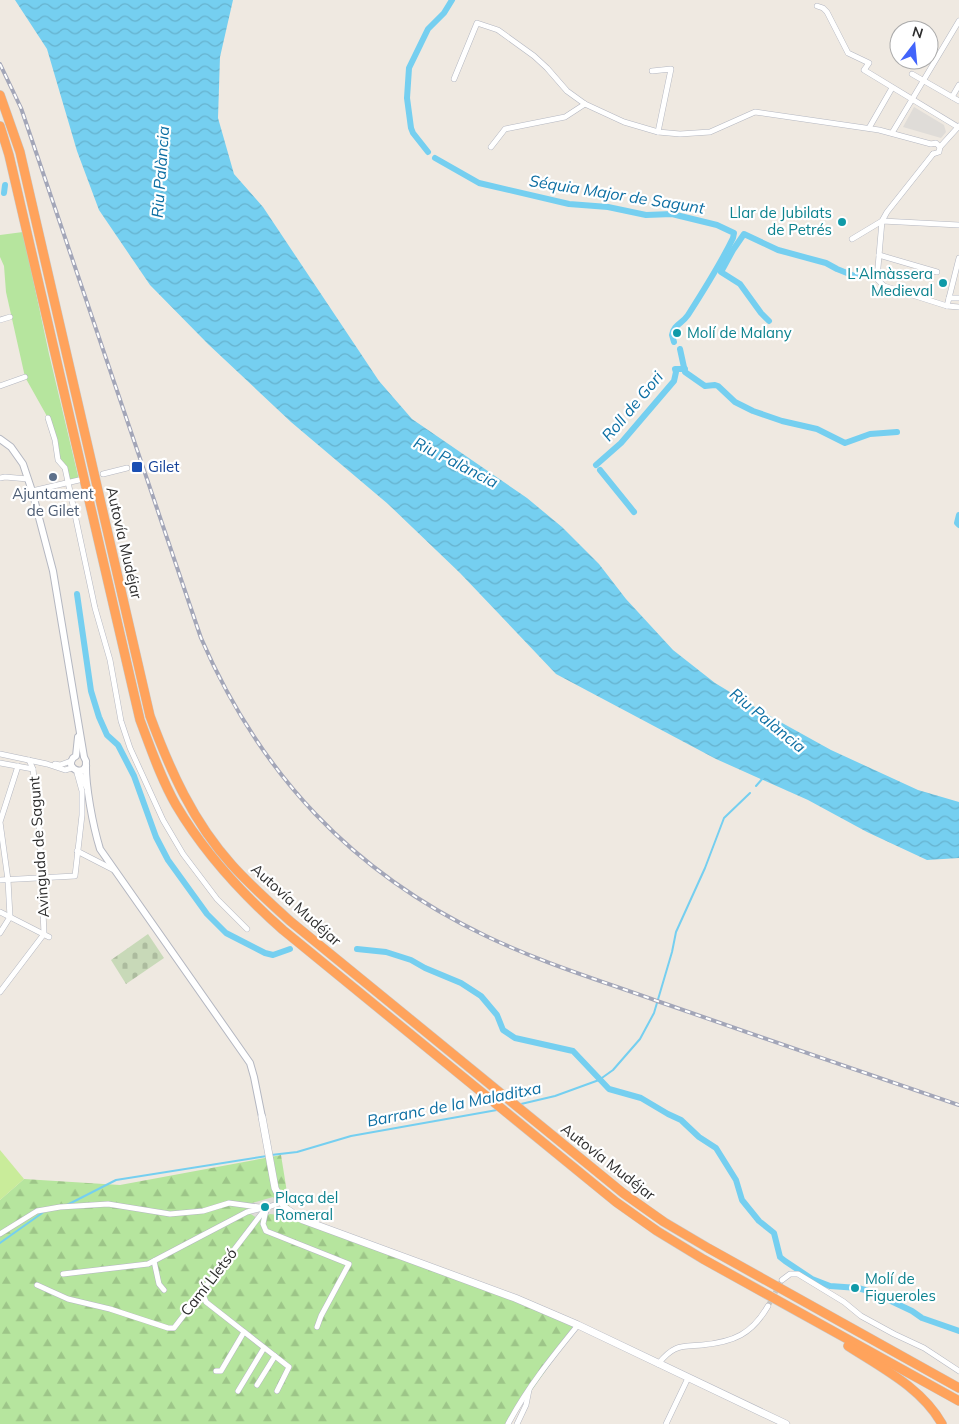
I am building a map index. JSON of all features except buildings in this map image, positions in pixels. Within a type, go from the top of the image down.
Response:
[{"type":"highway","name":"Autovía Mudéjar","points":[[0,94],[20,152],[150,716],[166,758],[184,795],[206,832],[231,864],[256,891],[290,921],[623,1193],[664,1222],[959,1388]]},
{"type":"highway","name":"Autovía Mudéjar","points":[[0,126],[11,165],[140,720],[156,763],[176,804],[198,839],[221,869],[250,900],[283,930],[616,1202],[657,1231],[703,1259],[959,1402]]},
{"type":"highway","points":[[794,1310],[912,1389],[931,1407],[942,1424]]},
{"type":"highway","points":[[888,1348],[908,1355],[959,1382]]},
{"type":"main road","points":[[262,1117],[275,1188],[285,1208],[303,1220],[515,1298],[786,1424]]},
{"type":"street","points":[[817,6],[827,12],[848,53],[869,63],[864,70],[958,129],[940,148],[938,153],[933,154],[882,221],[877,278],[884,286],[947,306],[959,306]]},
{"type":"street","points":[[892,133],[913,101],[959,21]]},
{"type":"street","points":[[454,80],[476,23],[493,28],[534,56],[567,91],[585,104],[624,122],[658,132],[680,134],[710,132],[755,112],[869,128],[931,144],[938,144],[940,148]]},
{"type":"street","points":[[652,71],[671,69],[658,132]]},
{"type":"street","points":[[912,74],[959,101]]},
{"type":"street","points":[[952,97],[959,85]]},
{"type":"street","points":[[869,128],[892,88]]},
{"type":"street","points":[[491,147],[505,129],[565,117],[585,104]]},
{"type":"street","points":[[931,144],[929,150],[933,154]]},
{"type":"street","points":[[852,238],[882,221],[959,225]]},
{"type":"street","points":[[879,255],[937,272]]},
{"type":"street","points":[[947,306],[959,258]]},
{"type":"street","points":[[949,298],[959,298]]},
{"type":"street","points":[[0,320],[10,317]]},
{"type":"street","points":[[0,386],[25,377]]},
{"type":"street","points":[[48,418],[55,440],[58,460],[65,468],[95,608],[110,660],[121,721],[130,748],[162,820],[183,854],[217,899],[247,929]]},
{"type":"street","points":[[0,439],[11,447],[23,464],[53,571],[86,761],[96,837],[100,849],[246,1057],[254,1077],[262,1117]]},
{"type":"street","points":[[103,474],[127,468]]},
{"type":"street","points":[[0,478],[28,478]]},
{"type":"street","points":[[32,491],[79,480]]},
{"type":"street","points":[[0,880],[75,876],[82,815],[82,791],[75,765],[79,728]]},
{"type":"street","points":[[0,754],[46,764],[75,765],[83,770],[86,766]]},
{"type":"street","points":[[75,765],[84,757]]},
{"type":"street","name":"Avinguda de Sagunt","points":[[29,760],[33,770],[39,821],[46,936]]},
{"type":"street","points":[[0,763],[33,770]]},
{"type":"street","points":[[75,765],[89,794]]},
{"type":"street","points":[[0,934],[10,917],[8,880],[0,822],[18,766]]},
{"type":"street","points":[[77,851],[115,870]]},
{"type":"street","points":[[0,912],[46,936],[0,992]]},
{"type":"street","points":[[63,1274],[148,1264],[248,1212],[282,1202]]},
{"type":"street","points":[[0,1234],[37,1211],[82,1206],[108,1204],[170,1214],[203,1211],[229,1203],[266,1208]]},
{"type":"street","points":[[266,1208],[263,1224],[266,1231],[349,1264],[317,1327]]},
{"type":"street","name":"Camí Lletsó","points":[[37,1285],[68,1299],[110,1309],[168,1328],[174,1328],[266,1208]]},
{"type":"street","points":[[154,1261],[159,1284],[164,1290]]},
{"type":"street","points":[[782,1280],[790,1274],[798,1274],[844,1302],[861,1316],[924,1348],[959,1371]]},
{"type":"street","points":[[202,1292],[206,1302],[289,1367],[277,1392]]},
{"type":"street","points":[[658,1364],[676,1348],[710,1344],[734,1338],[748,1332],[760,1320],[768,1306]]},
{"type":"street","points":[[508,1424],[529,1389],[557,1350],[578,1326]]},
{"type":"street","points":[[216,1371],[221,1371],[244,1332]]},
{"type":"street","points":[[238,1391],[264,1348]]},
{"type":"street","points":[[258,1385],[275,1356]]},
{"type":"street","points":[[666,1424],[688,1378]]},
{"type":"street","points":[[519,1423],[526,1405],[529,1389]]},
{"type":"green space","points":[[23,232],[49,354],[79,480],[68,482],[65,468],[58,460],[48,418],[25,377],[6,292],[4,266],[0,257],[0,235]]},
{"type":"green space","points":[[148,934],[164,958],[126,984],[111,960]]},
{"type":"green space","points":[[0,1150],[24,1179],[0,1200]]},
{"type":"green space","points":[[281,1155],[290,1211],[336,1232],[578,1325],[508,1424],[0,1424],[0,1200],[24,1179],[120,1185]]},
{"type":"shaded area","points":[[914,107],[944,125],[946,132],[941,138],[903,127]]},
{"type":"shaded area","name":"Plaça del Romeral","points":[[273,1197],[293,1220],[270,1214],[258,1219],[248,1212],[252,1203]]},
{"type":"water","name":"Riu Palància","points":[[15,0],[233,0],[220,57],[218,118],[234,174],[263,207],[379,381],[412,419],[527,498],[562,527],[599,564],[626,599],[673,650],[715,683],[831,750],[918,790],[959,802],[959,858],[927,860],[867,832],[808,800],[716,759],[556,674],[460,573],[388,504],[291,422],[208,344],[150,285],[99,210],[77,151],[47,49]]},
{"type":"waterway","name":"Séquia Major de Sagunt","points":[[428,152],[411,128],[407,98],[409,68],[428,29],[444,13],[452,0]]},
{"type":"waterway","name":"Séquia Major de Sagunt","points":[[435,158],[479,183],[569,204],[608,207],[646,215],[672,214],[717,225],[734,233],[728,248],[706,287],[686,318],[674,328],[672,335],[674,342]]},
{"type":"waterway","points":[[4,193],[5,185]]},
{"type":"waterway","points":[[769,321],[740,284],[721,272],[744,234],[778,250],[826,263],[857,277]]},
{"type":"waterway","name":"Séquia Major de Sagunt","points":[[680,349],[685,372],[705,386],[718,386],[735,402],[753,411],[782,421],[817,429],[845,443],[870,434],[897,432]]},
{"type":"waterway","name":"Roll de Gori","points":[[596,465],[621,443],[674,381],[675,369],[685,369]]},
{"type":"waterway","name":"Roll de Gori","points":[[600,470],[634,512]]},
{"type":"waterway","name":"Séquia Major de Sagunt","points":[[959,515],[957,523],[959,525]]},
{"type":"waterway","points":[[77,594],[91,691],[99,717],[107,735],[118,745],[134,776],[156,837],[168,860],[207,914],[226,933],[265,953],[273,955],[290,949]]},
{"type":"waterway","name":"Barranc de la Maladitxa","points":[[756,786],[763,778]]},
{"type":"waterway","name":"Barranc de la Maladitxa","points":[[521,1104],[555,1096],[599,1080],[613,1070],[640,1039],[654,1013],[676,932],[705,868],[724,818],[750,793]]},
{"type":"waterway","points":[[357,949],[386,952],[411,960],[461,983],[481,996],[497,1015],[503,1030],[515,1038],[573,1051],[609,1089],[641,1098],[681,1120],[699,1137],[716,1148],[736,1180],[742,1200],[759,1221],[774,1233],[780,1257],[812,1279],[830,1286],[858,1288],[872,1292],[912,1311],[922,1318],[959,1331]]},
{"type":"waterway","name":"Barranc de la Maladitxa","points":[[271,1155],[297,1152],[351,1136],[497,1110]]},
{"type":"waterway","name":"Barranc de la Maladitxa","points":[[67,1205],[116,1180],[267,1156]]},
{"type":"waterway","name":"Barranc de la Maladitxa","points":[[0,1243],[45,1211]]},
{"type":"tunnel","points":[[768,1306],[782,1280]]},
{"type":"railway","points":[[0,64],[21,108],[201,638],[225,687],[252,733],[282,775],[315,814],[352,849],[393,882],[438,910],[507,946],[594,979],[959,1105]]},
{"type":"place","name":"Llar de Jubilats de Petrés","points":[[842,222]]},
{"type":"place","name":"L'Almàssera Medieval","points":[[943,283]]},
{"type":"place","name":"Molí de Malany","points":[[677,333]]},
{"type":"place","name":"Gilet","points":[[137,467]]},
{"type":"place","name":"Ajuntament de Gilet","points":[[53,477]]},
{"type":"place","name":"Plaça del Romeral","points":[[265,1207]]},
{"type":"place","name":"Molí de Figueroles","points":[[855,1288]]}]
